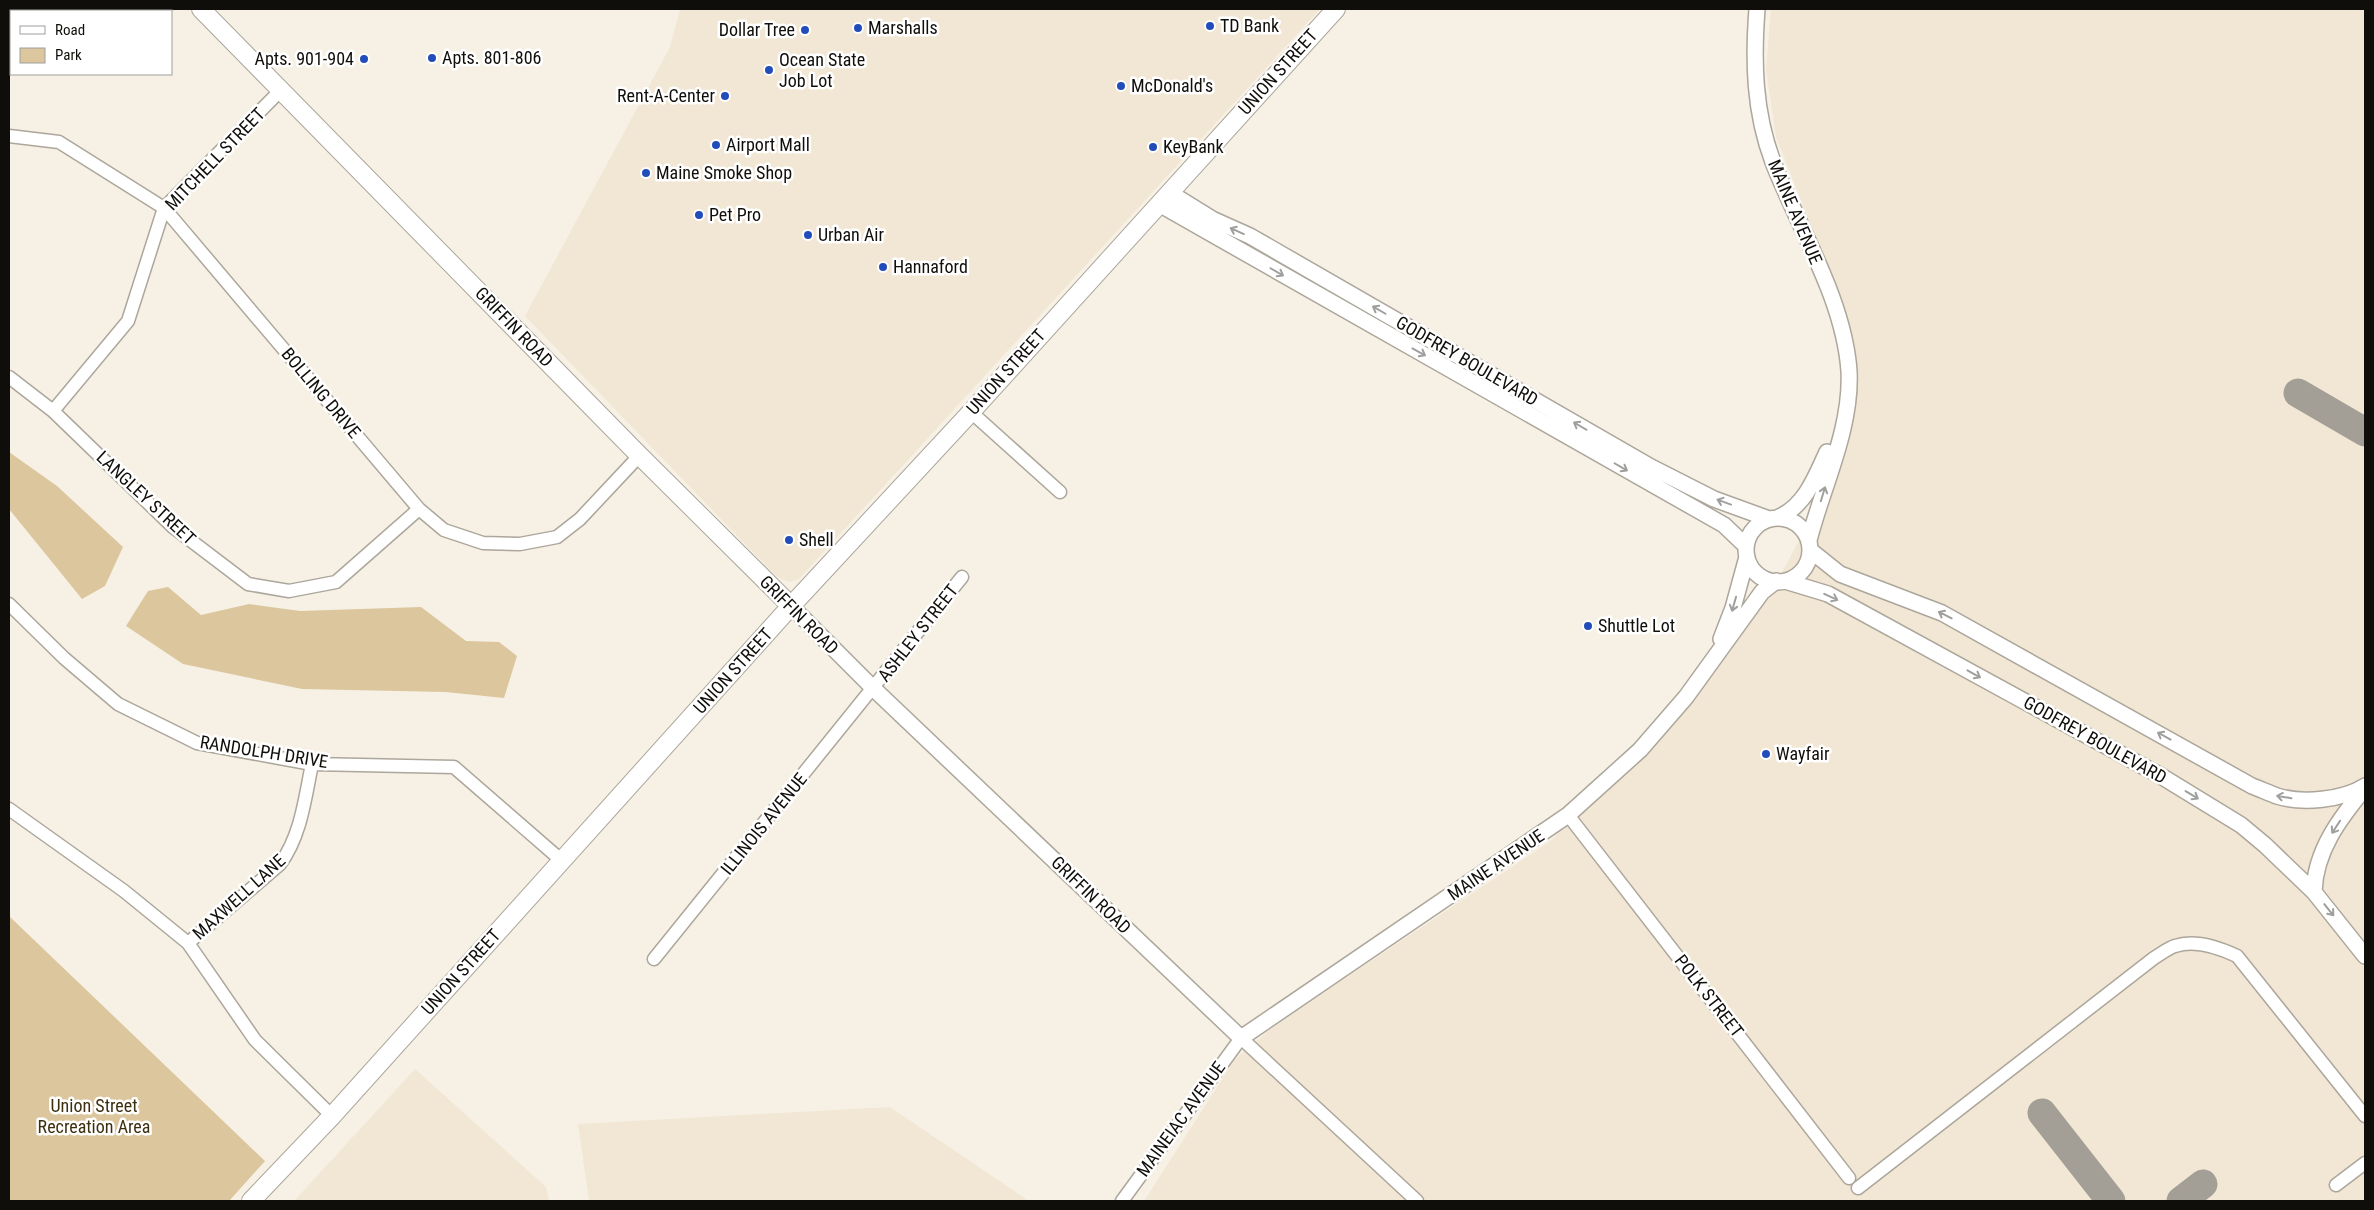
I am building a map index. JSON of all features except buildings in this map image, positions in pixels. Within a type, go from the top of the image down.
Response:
[{"type":"main road","name":"GRIFFIN ROAD","points":[[201,9],[640,456],[791,606]]},
{"type":"main road","name":"UNION STREET","points":[[252,1201],[332,1116],[791,606],[971,412],[1336,9]]},
{"type":"street","name":"MAINE AVENUE","points":[[1758,9],[1754,65],[1764,134],[1772,160],[1840,322],[1847,350],[1849,374],[1845,412],[1810,545]]},
{"type":"street","name":"MITCHELL STREET","points":[[53,410],[128,321],[164,208],[281,90]]},
{"type":"street","name":"BOLLING DRIVE","points":[[9,136],[59,142],[164,208],[419,509],[444,530],[482,544],[520,544],[557,536],[580,519],[640,456]]},
{"type":"street","name":"GODFREY BOULEVARD","points":[[1164,199],[1250,236],[1651,467],[1714,499],[1774,518]]},
{"type":"street","name":"GODFREY BOULEVARD","points":[[1164,199],[1724,525],[1747,551]]},
{"type":"street","name":"LANGLEY STREET","points":[[9,377],[53,410],[172,527],[248,584],[289,591],[336,582],[419,509]]},
{"type":"street","points":[[971,412],[1060,492]]},
{"type":"street","name":"MAINE AVENUE","points":[[1774,518],[1791,512],[1810,486],[1845,412]]},
{"type":"street","points":[[1774,518],[1797,524],[1804,531],[1810,545],[1805,566],[1800,573],[1781,581],[1758,575],[1751,567],[1747,551],[1754,529],[1774,518]]},
{"type":"street","name":"GODFREY BOULEVARD","points":[[1810,545],[1840,574],[1942,613],[2252,786],[2279,796],[2301,799],[2340,795],[2365,787]]},
{"type":"street","name":"MAINE AVENUE","points":[[1717,655],[1747,551]]},
{"type":"street","name":"ASHLEY STREET","points":[[874,689],[962,577]]},
{"type":"street","name":"GODFREY BOULEVARD","points":[[1781,581],[1828,594],[2161,776],[2241,825],[2265,844],[2314,892],[2365,956]]},
{"type":"street","name":"MAINE AVENUE","points":[[1240,1038],[1568,815],[1640,750],[1686,697],[1762,592],[1781,581]]},
{"type":"street","name":"RANDOLPH DRIVE","points":[[9,604],[64,658],[118,704],[197,743],[312,764],[454,767],[561,860]]},
{"type":"street","name":"GRIFFIN ROAD","points":[[791,606],[874,689],[1240,1038],[1417,1201]]},
{"type":"street","name":"ILLINOIS AVENUE","points":[[654,959],[874,689]]},
{"type":"street","name":"MAXWELL LANE","points":[[188,943],[280,864],[288,853],[296,835],[312,764]]},
{"type":"street","points":[[2314,892],[2314,875],[2318,860],[2333,831],[2365,787]]},
{"type":"street","points":[[9,809],[124,891],[188,943],[254,1040],[332,1116]]},
{"type":"street","name":"POLK STREET","points":[[1568,815],[1854,1183],[2154,958],[2175,946],[2201,943],[2221,948],[2237,956],[2365,1116]]},
{"type":"street","name":"MAINEIAC AVENUE","points":[[1122,1201],[1240,1038]]},
{"type":"street","points":[[2336,1185],[2365,1163]]},
{"type":"shaded area","points":[[680,9],[1320,9],[799,579],[789,582],[777,577],[525,316],[670,47]]},
{"type":"shaded area","points":[[1771,9],[2365,9],[2365,1201],[1144,1201],[1235,1059],[1274,1026],[1552,840],[1775,585],[1823,496],[1850,432],[1857,398],[1857,366],[1846,320],[1831,277],[1776,137],[1766,69]]},
{"type":"shaded area","points":[[415,1069],[546,1187],[549,1201],[294,1201]]},
{"type":"shaded area","points":[[890,1107],[1029,1201],[589,1201],[578,1124]]},
{"type":"green space","points":[[9,452],[57,486],[123,547],[105,586],[82,599],[9,509]]},
{"type":"green space","points":[[168,587],[201,615],[249,604],[300,611],[421,607],[466,641],[499,642],[517,656],[504,698],[446,692],[302,689],[183,664],[126,626],[148,591]]},
{"type":"green space","name":"Union Street Recreation Area","points":[[9,916],[265,1161],[229,1201],[9,1201]]},
{"type":"taxiway","points":[[2298,393],[2365,432]]},
{"type":"taxiway","points":[[2042,1113],[2111,1201]]},
{"type":"taxiway","points":[[2181,1201],[2203,1184]]},
{"type":"place","name":"TD Bank","points":[[1210,26]]},
{"type":"place","name":"Marshalls","points":[[858,28]]},
{"type":"place","name":"Dollar Tree","points":[[805,30]]},
{"type":"place","name":"Apts. 801-806","points":[[432,58]]},
{"type":"place","name":"Apts. 901-904","points":[[364,59]]},
{"type":"place","name":"Ocean State Job Lot","points":[[769,70]]},
{"type":"place","name":"McDonald's","points":[[1121,86]]},
{"type":"place","name":"Rent-A-Center","points":[[725,96]]},
{"type":"place","name":"Airport Mall","points":[[716,145]]},
{"type":"place","name":"KeyBank","points":[[1153,147]]},
{"type":"place","name":"Maine Smoke Shop","points":[[646,173]]},
{"type":"place","name":"Pet Pro","points":[[699,215]]},
{"type":"place","name":"Urban Air","points":[[808,235]]},
{"type":"place","name":"Hannaford","points":[[883,267]]},
{"type":"place","name":"Shell","points":[[789,540]]},
{"type":"place","name":"Shuttle Lot","points":[[1588,626]]},
{"type":"place","name":"Wayfair","points":[[1766,754]]}]
